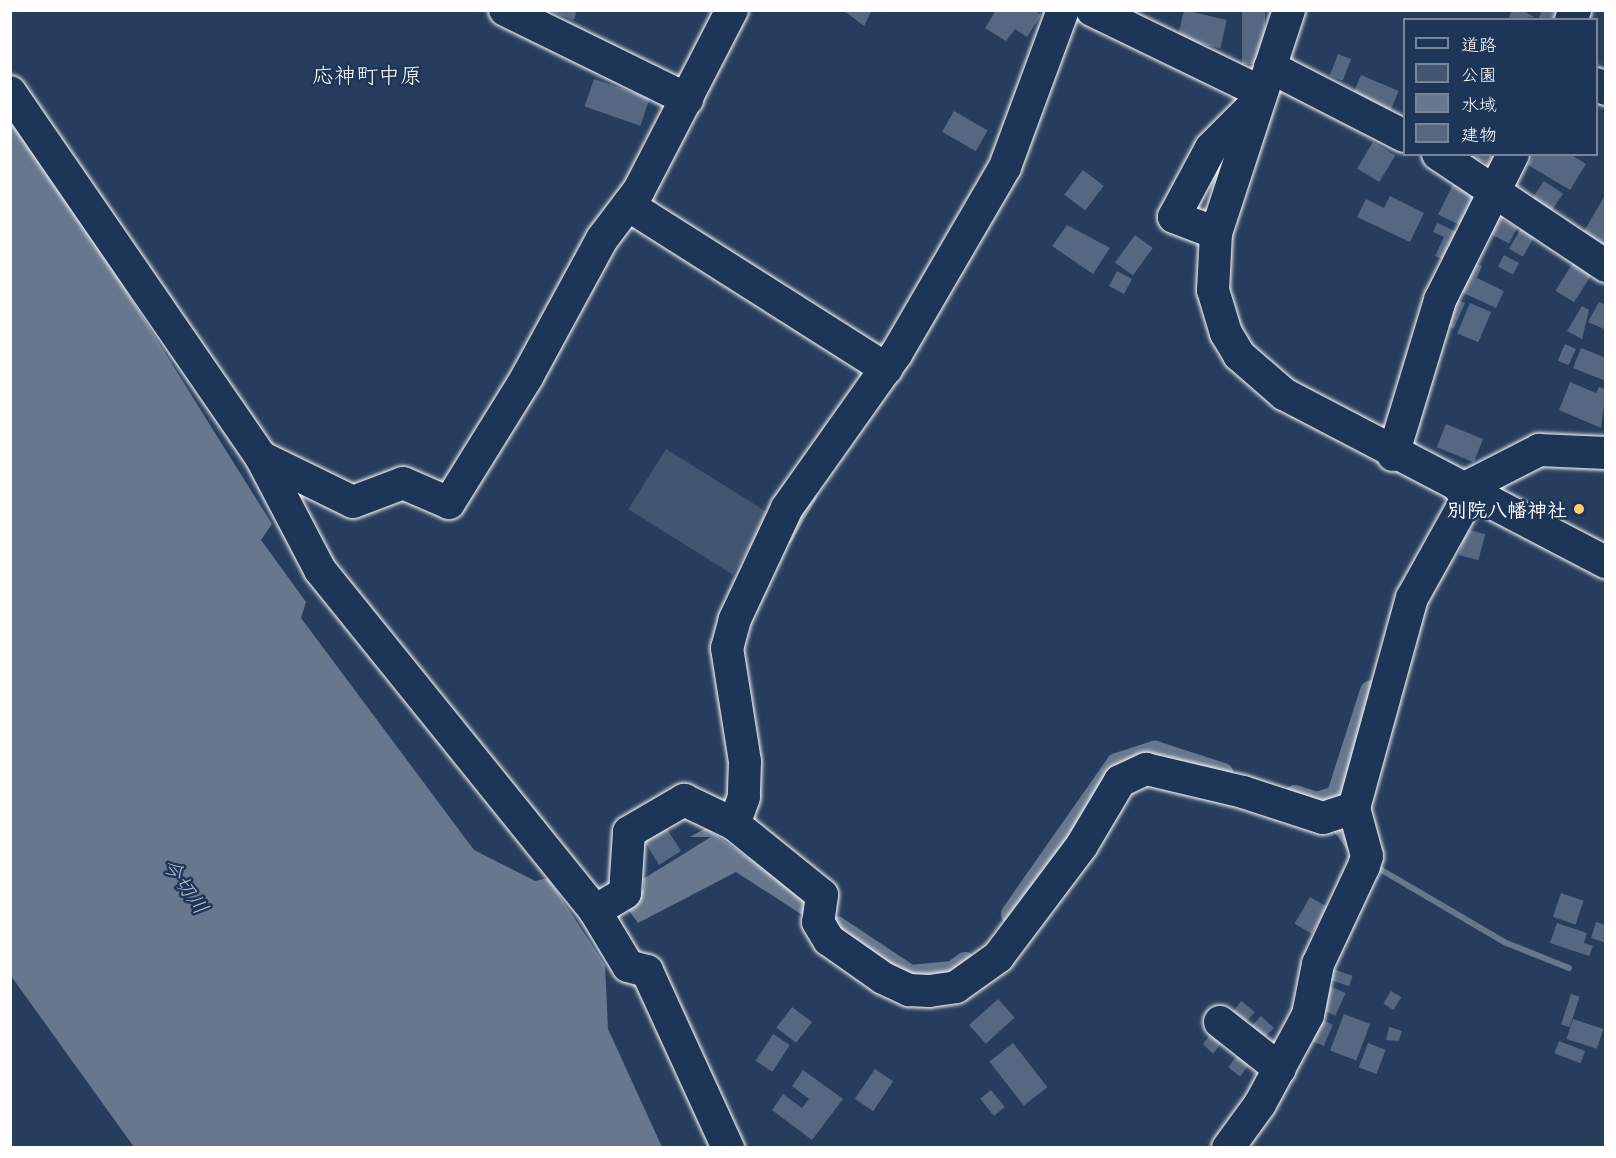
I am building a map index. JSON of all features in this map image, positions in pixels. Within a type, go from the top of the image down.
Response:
[{"type":"street","points":[[506,10],[687,99]]},
{"type":"street","points":[[261,457],[353,502],[403,483],[449,503],[602,239],[628,205],[687,99],[732,10]]},
{"type":"street","points":[[734,824],[744,797],[745,762],[727,648],[735,619],[788,508],[886,369],[1005,167],[1063,10]]},
{"type":"street","points":[[1092,10],[1263,86],[1403,136]]},
{"type":"street","points":[[1289,10],[1216,233],[1215,301],[1239,355],[1284,394],[1393,455],[1605,562]]},
{"type":"street","points":[[1216,233],[1174,217],[1211,148],[1263,86]]},
{"type":"street","points":[[10,92],[261,457],[320,570],[595,911],[628,966],[647,971],[728,1148]]},
{"type":"street","points":[[1441,156],[1605,266]]},
{"type":"street","points":[[1393,455],[1440,300],[1512,156]]},
{"type":"street","points":[[628,205],[886,369]]},
{"type":"street","points":[[1338,815],[1412,598],[1466,492],[1539,450],[1605,453]]},
{"type":"street","points":[[595,911],[625,893],[629,832],[684,800],[734,824],[822,895],[819,914],[829,940],[883,978],[909,990],[956,987],[998,957],[1082,845],[1120,781],[1146,769],[1338,815],[1365,861],[1318,964],[1308,1015],[1280,1069],[1228,1148]]},
{"type":"street","points":[[1220,1022],[1280,1069]]},
{"type":"green space","points":[[666,449],[770,514],[733,574],[628,509]]},
{"type":"water","name":"今切川","points":[[10,105],[272,524],[261,540],[306,602],[301,618],[474,850],[535,881],[548,878],[605,965],[608,1029],[662,1147],[134,1147],[11,976]]},
{"type":"water","points":[[706,828],[811,902],[807,918],[736,872],[638,923],[627,908],[644,888],[643,879],[711,837],[690,837]]},
{"type":"building","points":[[546,10],[577,10],[574,20]]},
{"type":"building","points":[[843,10],[872,10],[864,26]]},
{"type":"building","points":[[996,10],[1034,10],[1041,15],[1027,37],[1015,29],[1006,41],[985,28]]},
{"type":"building","points":[[1184,10],[1227,20],[1220,48],[1177,38]]},
{"type":"building","points":[[1242,10],[1265,10],[1265,64],[1242,64]]},
{"type":"building","points":[[1512,10],[1521,10],[1534,17],[1525,18],[1509,18]]},
{"type":"building","points":[[1542,10],[1559,10],[1559,18],[1539,18]]},
{"type":"building","points":[[1338,54],[1351,59],[1343,80],[1330,75]]},
{"type":"building","points":[[1361,75],[1399,91],[1389,115],[1351,99]]},
{"type":"building","points":[[594,79],[650,98],[640,126],[585,106]]},
{"type":"building","points":[[954,111],[988,130],[976,151],[942,132]]},
{"type":"building","points":[[1373,142],[1395,155],[1379,182],[1357,169]]},
{"type":"building","points":[[1471,156],[1506,156],[1500,170]]},
{"type":"building","points":[[1533,156],[1573,156],[1586,164],[1570,190],[1528,165]]},
{"type":"building","points":[[1083,170],[1104,186],[1085,210],[1064,195]]},
{"type":"building","points":[[1544,181],[1563,194],[1546,219],[1527,206]]},
{"type":"building","points":[[1453,184],[1480,197],[1465,228],[1438,215]]},
{"type":"building","points":[[1390,196],[1424,213],[1410,242],[1357,217],[1366,199],[1384,208]]},
{"type":"building","points":[[1604,197],[1606,198],[1604,244],[1583,233]]},
{"type":"building","points":[[1495,216],[1517,227],[1509,243],[1487,232]]},
{"type":"building","points":[[1437,223],[1462,234],[1449,262],[1435,256],[1444,237],[1433,232]]},
{"type":"building","points":[[1067,225],[1110,248],[1093,274],[1052,246]]},
{"type":"building","points":[[1521,228],[1535,236],[1523,257],[1509,249]]},
{"type":"building","points":[[1135,235],[1153,248],[1133,275],[1115,263]]},
{"type":"building","points":[[1504,255],[1519,263],[1513,274],[1498,266]]},
{"type":"building","points":[[1574,261],[1593,273],[1574,302],[1555,291]]},
{"type":"building","points":[[1472,262],[1482,266],[1477,278],[1504,291],[1496,308],[1459,291]]},
{"type":"building","points":[[1117,271],[1132,279],[1124,294],[1109,286]]},
{"type":"building","points":[[1456,299],[1465,303],[1454,329],[1445,325]]},
{"type":"building","points":[[1599,302],[1606,305],[1606,330],[1588,322]]},
{"type":"building","points":[[1470,303],[1491,312],[1478,342],[1457,333]]},
{"type":"building","points":[[1582,306],[1589,310],[1582,339],[1567,331]]},
{"type":"building","points":[[1565,344],[1576,349],[1569,365],[1558,360]]},
{"type":"building","points":[[1581,348],[1606,358],[1606,381],[1573,368]]},
{"type":"building","points":[[1570,382],[1596,393],[1599,387],[1606,389],[1601,428],[1559,410]]},
{"type":"building","points":[[1446,424],[1483,439],[1474,462],[1437,447]]},
{"type":"building","points":[[1466,529],[1485,534],[1478,560],[1459,555]]},
{"type":"building","points":[[662,821],[681,851],[659,865],[645,842],[655,835],[650,828]]},
{"type":"building","points":[[1561,893],[1584,901],[1576,924],[1553,917]]},
{"type":"building","points":[[1310,897],[1327,907],[1312,934],[1294,924]]},
{"type":"building","points":[[1596,922],[1606,925],[1606,943],[1591,938]]},
{"type":"building","points":[[1557,923],[1587,933],[1584,943],[1593,946],[1589,956],[1550,943]]},
{"type":"building","points":[[1330,968],[1353,976],[1349,986],[1326,978]]},
{"type":"building","points":[[1330,986],[1346,993],[1335,1016],[1320,1009]]},
{"type":"building","points":[[1391,991],[1401,997],[1394,1010],[1383,1004]]},
{"type":"building","points":[[1571,994],[1580,997],[1570,1027],[1561,1024]]},
{"type":"building","points":[[998,999],[1015,1018],[986,1044],[969,1025]]},
{"type":"building","points":[[1241,1001],[1255,1012],[1241,1027],[1229,1018]]},
{"type":"building","points":[[792,1007],[812,1022],[796,1043],[776,1028]]},
{"type":"building","points":[[1344,1014],[1370,1024],[1356,1060],[1330,1050]]},
{"type":"building","points":[[1261,1016],[1274,1028],[1260,1042],[1246,1032]]},
{"type":"building","points":[[1319,1019],[1333,1025],[1324,1046],[1310,1040]]},
{"type":"building","points":[[1573,1019],[1603,1029],[1597,1049],[1567,1039]]},
{"type":"building","points":[[1389,1027],[1402,1031],[1399,1041],[1386,1040]]},
{"type":"building","points":[[1215,1028],[1227,1036],[1213,1054],[1203,1044]]},
{"type":"building","points":[[773,1034],[790,1045],[772,1072],[756,1061]]},
{"type":"building","points":[[1559,1041],[1585,1051],[1580,1063],[1554,1053]]},
{"type":"building","points":[[1013,1043],[1047,1087],[1024,1106],[989,1061]]},
{"type":"building","points":[[1368,1043],[1386,1050],[1376,1074],[1359,1067]]},
{"type":"building","points":[[1242,1049],[1254,1058],[1240,1076],[1228,1067]]},
{"type":"building","points":[[875,1069],[893,1081],[873,1111],[855,1099]]},
{"type":"building","points":[[803,1070],[843,1099],[812,1140],[772,1110],[783,1094],[802,1108],[809,1099],[792,1086]]},
{"type":"building","points":[[991,1090],[1005,1107],[994,1116],[980,1099]]},
{"type":"waterway","points":[[789,540],[814,497]]},
{"type":"waterway","points":[[1295,796],[1316,803],[1337,797],[1371,691]]},
{"type":"waterway","points":[[1012,914],[1117,764],[1155,752],[1223,774]]},
{"type":"waterway","points":[[1332,824],[1354,853]]},
{"type":"waterway","points":[[1373,865],[1504,942],[1569,968]]},
{"type":"waterway","points":[[836,927],[910,976],[953,972],[965,963]]},
{"type":"place","name":"別院八幡神社","points":[[1579,509]]},
{"type":"district","name":"応神町中原","points":[[367,74]]}]
